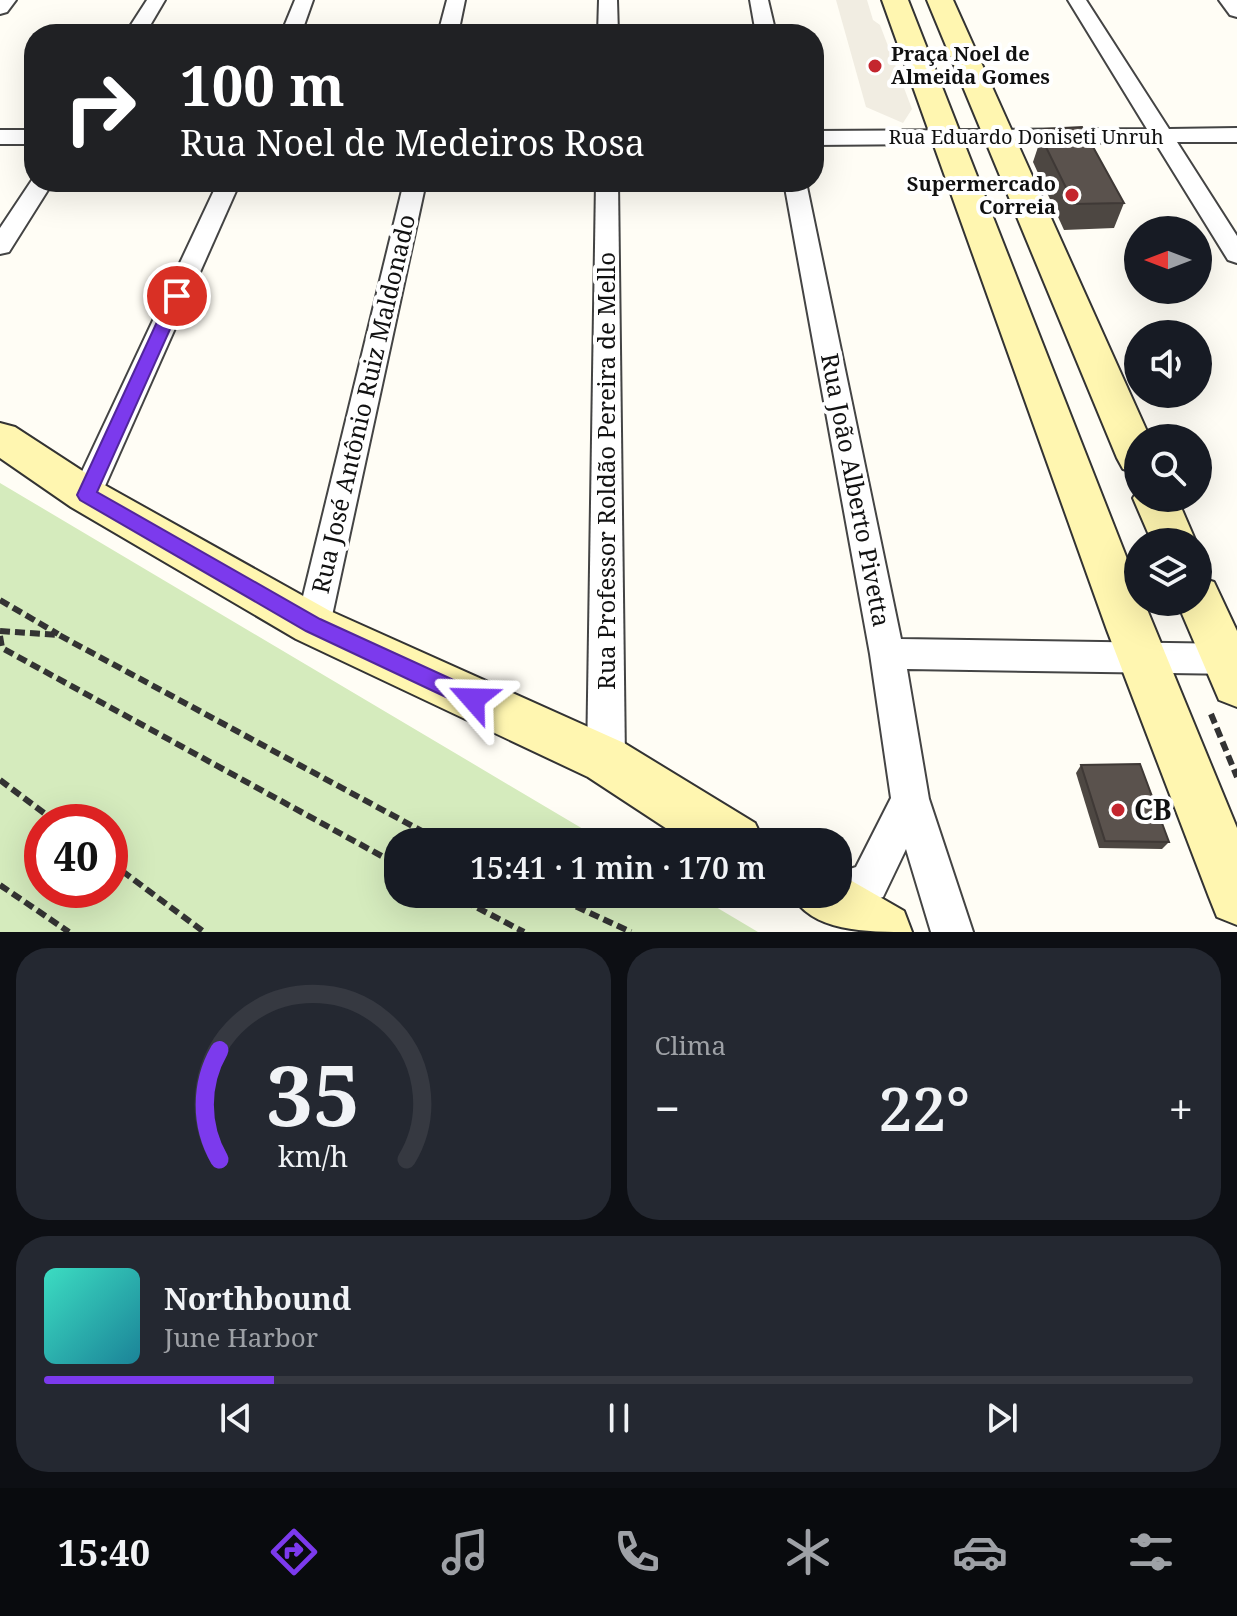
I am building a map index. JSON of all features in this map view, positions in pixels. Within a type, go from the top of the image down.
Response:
[{"type":"main road","points":[[895,0],[1143,660],[1237,897]]},
{"type":"main road","points":[[940,0],[1124,426]]},
{"type":"main road","points":[[0,438],[86,495],[313,625],[606,760],[714,828]]},
{"type":"main road","points":[[1205,616],[1227,678]]},
{"type":"main road","points":[[849,908],[883,932]]},
{"type":"street","points":[[0,8],[7,0]]},
{"type":"street","points":[[141,24],[156,0]]},
{"type":"street","points":[[295,24],[304,0]]},
{"type":"street","points":[[450,24],[456,0]]},
{"type":"street","points":[[608,0],[608,24]]},
{"type":"street","points":[[759,0],[764,24]]},
{"type":"street","points":[[1077,0],[1237,255]]},
{"type":"street","points":[[1228,0],[1237,11]]},
{"type":"street","name":"Rua Eduardo Doniseti Unruh","points":[[824,138],[1237,135]]},
{"type":"street","points":[[0,137],[24,137]]},
{"type":"street","points":[[0,247],[36,192]]},
{"type":"street","points":[[86,495],[224,192]]},
{"type":"street","name":"Rua José Antônio Ruiz Maldonado","points":[[313,625],[413,192]]},
{"type":"street","name":"Rua Professor Roldão Pereira de Mello","points":[[606,760],[607,192]]},
{"type":"street","name":"Rua João Alberto Pivetta","points":[[797,192],[887,654],[910,799],[952,932]]},
{"type":"street","points":[[887,654],[1143,660],[1227,678]]},
{"type":"street","points":[[852,888],[869,883],[910,799]]},
{"type":"path","points":[[0,600],[416,828]]},
{"type":"path","points":[[59,635],[0,634],[2,648],[384,857]]},
{"type":"path","points":[[1227,678],[1237,777]]},
{"type":"path","points":[[0,780],[32,804]]},
{"type":"path","points":[[128,875],[204,932]]},
{"type":"path","points":[[0,885],[69,932]]},
{"type":"path","points":[[478,908],[524,932]]},
{"type":"path","points":[[579,908],[631,932]]},
{"type":"green space","points":[[0,483],[581,828],[384,828],[384,908],[718,908],[758,932],[0,932]]},
{"type":"shaded area","name":"Praça Noel de Almeida Gomes","points":[[836,0],[867,0],[873,20],[880,25],[912,109],[903,123],[866,107]]},
{"type":"building","points":[[1082,127],[1124,203],[1074,204],[1041,137],[1044,129]]},
{"type":"building","name":"CB","points":[[1140,764],[1169,842],[1105,841],[1081,765]]},
{"type":"place","name":"Praça Noel de Almeida Gomes","points":[[875,66]]},
{"type":"place","name":"Supermercado Correia","points":[[1072,195]]},
{"type":"place","name":"CB","points":[[1118,810]]},
{"type":"route","points":[[177,296],[86,495],[313,625],[473,699]]}]
